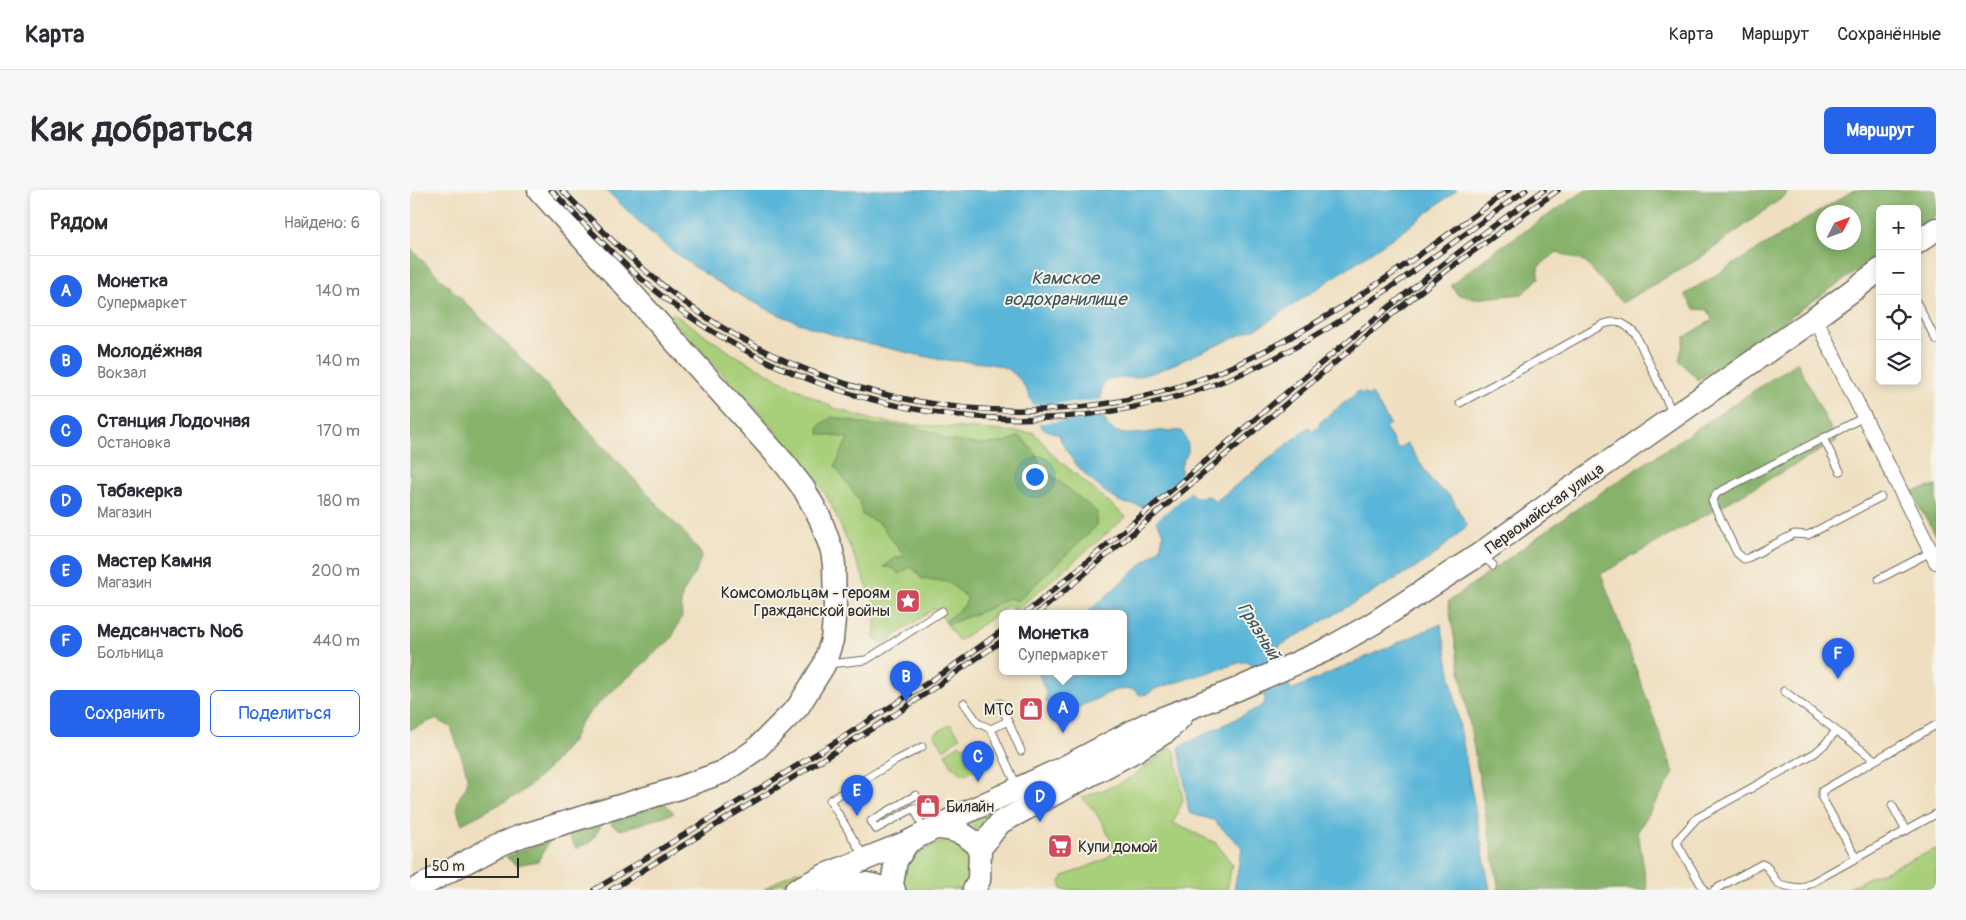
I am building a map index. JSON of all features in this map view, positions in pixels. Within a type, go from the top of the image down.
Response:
[{"type":"main road","points":[[414,890],[442,884],[492,848],[521,836],[676,789],[723,772],[755,750],[787,719],[806,696],[824,665],[832,640],[834,625],[834,565],[832,551],[808,497],[784,464],[539,190]]},
{"type":"main road","points":[[1921,240],[1936,230]]},
{"type":"main road","name":"Первомайская улица","points":[[796,890],[826,875],[923,834],[1061,769],[1145,725],[1238,689],[1328,649],[1486,559],[1560,496],[1815,318],[1876,273]]},
{"type":"main road","name":"Первомайская улица","points":[[980,848],[1001,822],[1167,732],[1187,710]]},
{"type":"main road","points":[[894,890],[892,884],[896,861],[923,834],[948,828],[968,836],[980,848],[979,880],[974,890]]},
{"type":"main road","points":[[830,890],[842,885],[865,884],[878,886],[886,890]]},
{"type":"street","points":[[1815,318],[1934,557]]},
{"type":"lane","points":[[1921,311],[1936,340]]},
{"type":"lane","points":[[1460,403],[1612,321],[1620,322],[1636,335],[1674,416]]},
{"type":"lane","points":[[1864,417],[1714,496],[1712,501],[1713,507],[1740,556],[1744,559],[1794,534],[1808,535],[1881,497]]},
{"type":"lane","points":[[1823,438],[1840,471]]},
{"type":"lane","points":[[1879,579],[1934,557]]},
{"type":"lane","points":[[824,665],[866,660],[942,610]]},
{"type":"lane","points":[[1784,691],[1875,760]]},
{"type":"lane","points":[[964,703],[978,724],[991,729],[1018,789]]},
{"type":"lane","points":[[1000,703],[1021,751]]},
{"type":"lane","points":[[991,729],[1008,721]]},
{"type":"lane","points":[[1856,858],[1821,794],[1824,789],[1936,725]]},
{"type":"lane","points":[[1704,890],[1678,845],[1678,839],[1697,818],[1815,753],[1836,731]]},
{"type":"lane","points":[[865,858],[830,800],[922,747]]},
{"type":"lane","points":[[914,808],[876,829],[871,821],[916,795]]},
{"type":"lane","points":[[909,799],[923,834]]},
{"type":"lane","points":[[1892,805],[1906,831]]},
{"type":"lane","points":[[1714,890],[1762,864],[1769,868],[1774,878],[1780,884],[1802,888],[1936,814]]},
{"type":"green space","points":[[1586,190],[1788,190],[1786,195],[1700,258],[1622,303],[1585,262],[1557,252],[1538,267],[1539,278],[1522,294],[1474,299],[1457,294],[1451,285],[1499,248]]},
{"type":"green space","points":[[1854,190],[1936,190],[1936,215],[1921,225],[1921,205],[1876,205],[1876,258],[1698,380],[1679,360],[1685,337],[1712,320],[1708,310],[1694,309],[1685,294],[1816,213],[1816,250],[1861,250],[1861,205],[1830,205]]},
{"type":"green space","points":[[410,248],[524,361],[688,537],[702,555],[696,571],[683,593],[681,603],[682,617],[671,639],[599,703],[580,723],[572,741],[535,781],[519,794],[462,824],[457,806],[460,796],[466,788],[467,776],[451,727],[435,719],[410,730],[410,686],[415,660],[410,650]]},
{"type":"green space","points":[[673,313],[731,353],[834,408],[890,423],[1034,433],[1054,456],[1126,517],[1016,610],[1013,610],[1009,605],[999,610],[999,612],[959,641],[935,608],[883,644],[874,638],[876,606],[830,502],[818,482],[807,466],[669,317]]},
{"type":"green space","points":[[1797,362],[1837,441],[1601,574],[1674,773],[1638,831],[1647,890],[1499,890],[1448,602],[1575,510]]},
{"type":"green space","points":[[832,417],[870,425],[912,427],[937,433],[945,440],[978,444],[1003,443],[1020,436],[1036,454],[1040,466],[1097,512],[1096,526],[1018,601],[1009,598],[983,611],[949,624],[945,621],[964,606],[968,598],[948,582],[921,578],[911,567],[899,574],[893,568],[884,567],[895,558],[905,556],[879,523],[862,515],[860,502],[835,466],[848,438],[819,434],[819,426]]},
{"type":"green space","points":[[1936,486],[1936,535],[1910,492]]},
{"type":"green space","points":[[951,724],[960,737],[944,750],[934,734]]},
{"type":"green space","points":[[960,744],[962,747],[966,745],[979,765],[977,769],[964,775],[952,766],[945,753]]},
{"type":"green space","points":[[1170,747],[1175,751],[1183,800],[1173,823],[1216,843],[1232,864],[1227,890],[1062,890],[1060,882],[1064,876],[1104,860],[1115,851],[1098,815],[1081,798],[1119,784],[1135,775]]},
{"type":"green space","points":[[1055,782],[993,813],[978,828],[975,828],[968,822]]},
{"type":"green space","points":[[665,803],[674,813],[621,830],[611,824],[616,816]]},
{"type":"green space","points":[[601,826],[591,842],[576,848],[567,833]]},
{"type":"green space","points":[[550,840],[538,861],[516,865],[506,857]]},
{"type":"green space","points":[[952,841],[966,847],[974,860],[964,889],[902,890],[901,870],[912,856],[937,844]]},
{"type":"green space","points":[[1936,849],[1936,890],[1845,890],[1864,880]]},
{"type":"green space","points":[[796,871],[804,873],[766,890],[765,888]]},
{"type":"water","points":[[606,190],[1457,190],[1407,228],[1263,325],[1158,371],[1136,377],[1107,379],[1102,387],[1101,402],[1103,417],[1108,425],[1121,433],[1138,434],[1182,431],[1188,448],[1181,466],[1183,481],[1195,497],[1210,496],[1215,502],[1309,427],[1311,430],[1315,430],[1320,426],[1319,423],[1359,391],[1361,394],[1365,392],[1368,396],[1372,394],[1390,424],[1385,427],[1398,449],[1407,443],[1434,484],[1451,497],[1467,526],[1430,559],[1274,649],[1291,690],[1441,624],[1490,890],[1234,890],[1242,847],[1213,820],[1189,813],[1179,747],[1262,706],[1265,698],[1249,662],[1242,662],[1155,689],[1148,694],[1140,695],[1133,689],[1115,690],[1054,719],[1045,698],[1047,695],[1039,675],[1127,675],[1127,610],[1090,610],[1160,548],[1164,533],[1145,510],[1138,505],[1121,502],[1100,488],[1083,472],[1069,455],[1059,435],[1042,428],[1024,386],[1019,378],[1005,368],[991,364],[937,359],[860,342],[809,327],[760,306],[737,293],[691,265],[653,235]]},
{"type":"pier","points":[[1103,399],[1106,416],[1076,420],[1038,423],[1031,405],[1074,403]]},
{"type":"pier","points":[[1183,475],[1192,490],[1153,523],[1141,510]]},
{"type":"railway","points":[[551,190],[599,239],[650,286],[686,314],[750,353],[818,383],[889,404],[962,416],[1036,418],[1109,412],[1182,395],[1252,369],[1288,351],[1358,309],[1427,262],[1526,190]]},
{"type":"railway","points":[[562,190],[612,240],[665,287],[703,315],[764,350],[829,378],[897,397],[966,408],[1037,410],[1107,403],[1176,387],[1242,362],[1278,344],[1346,304],[1412,260],[1509,190]]},
{"type":"railway","points":[[1029,610],[1387,309],[1438,268],[1544,190]]},
{"type":"railway","points":[[1042,610],[1396,311],[1446,271],[1558,190]]},
{"type":"railway","points":[[594,890],[842,738],[946,671],[999,633]]},
{"type":"railway","points":[[611,890],[899,712],[999,643]]},
{"type":"place","name":"Комсомольцам - героям Гражданской войны","points":[[908,601]]},
{"type":"place","name":"Медсанчасть №6","points":[[1838,679]]},
{"type":"place","name":"Молодёжная","points":[[906,702]]},
{"type":"place","name":"МТС","points":[[1031,709]]},
{"type":"place","name":"Монетка","points":[[1063,733]]},
{"type":"place","name":"Станция Лодочная","points":[[978,782]]},
{"type":"place","name":"Билайн","points":[[928,806]]},
{"type":"place","name":"Мастер Камня","points":[[857,816]]},
{"type":"place","name":"Табакерка","points":[[1040,822]]},
{"type":"place","name":"Купи домой","points":[[1060,846]]},
{"type":"water label","name":"Камское водохранилище","points":[[1065,288]]},
{"type":"water label","name":"Грязный","points":[[1259,631]]}]
